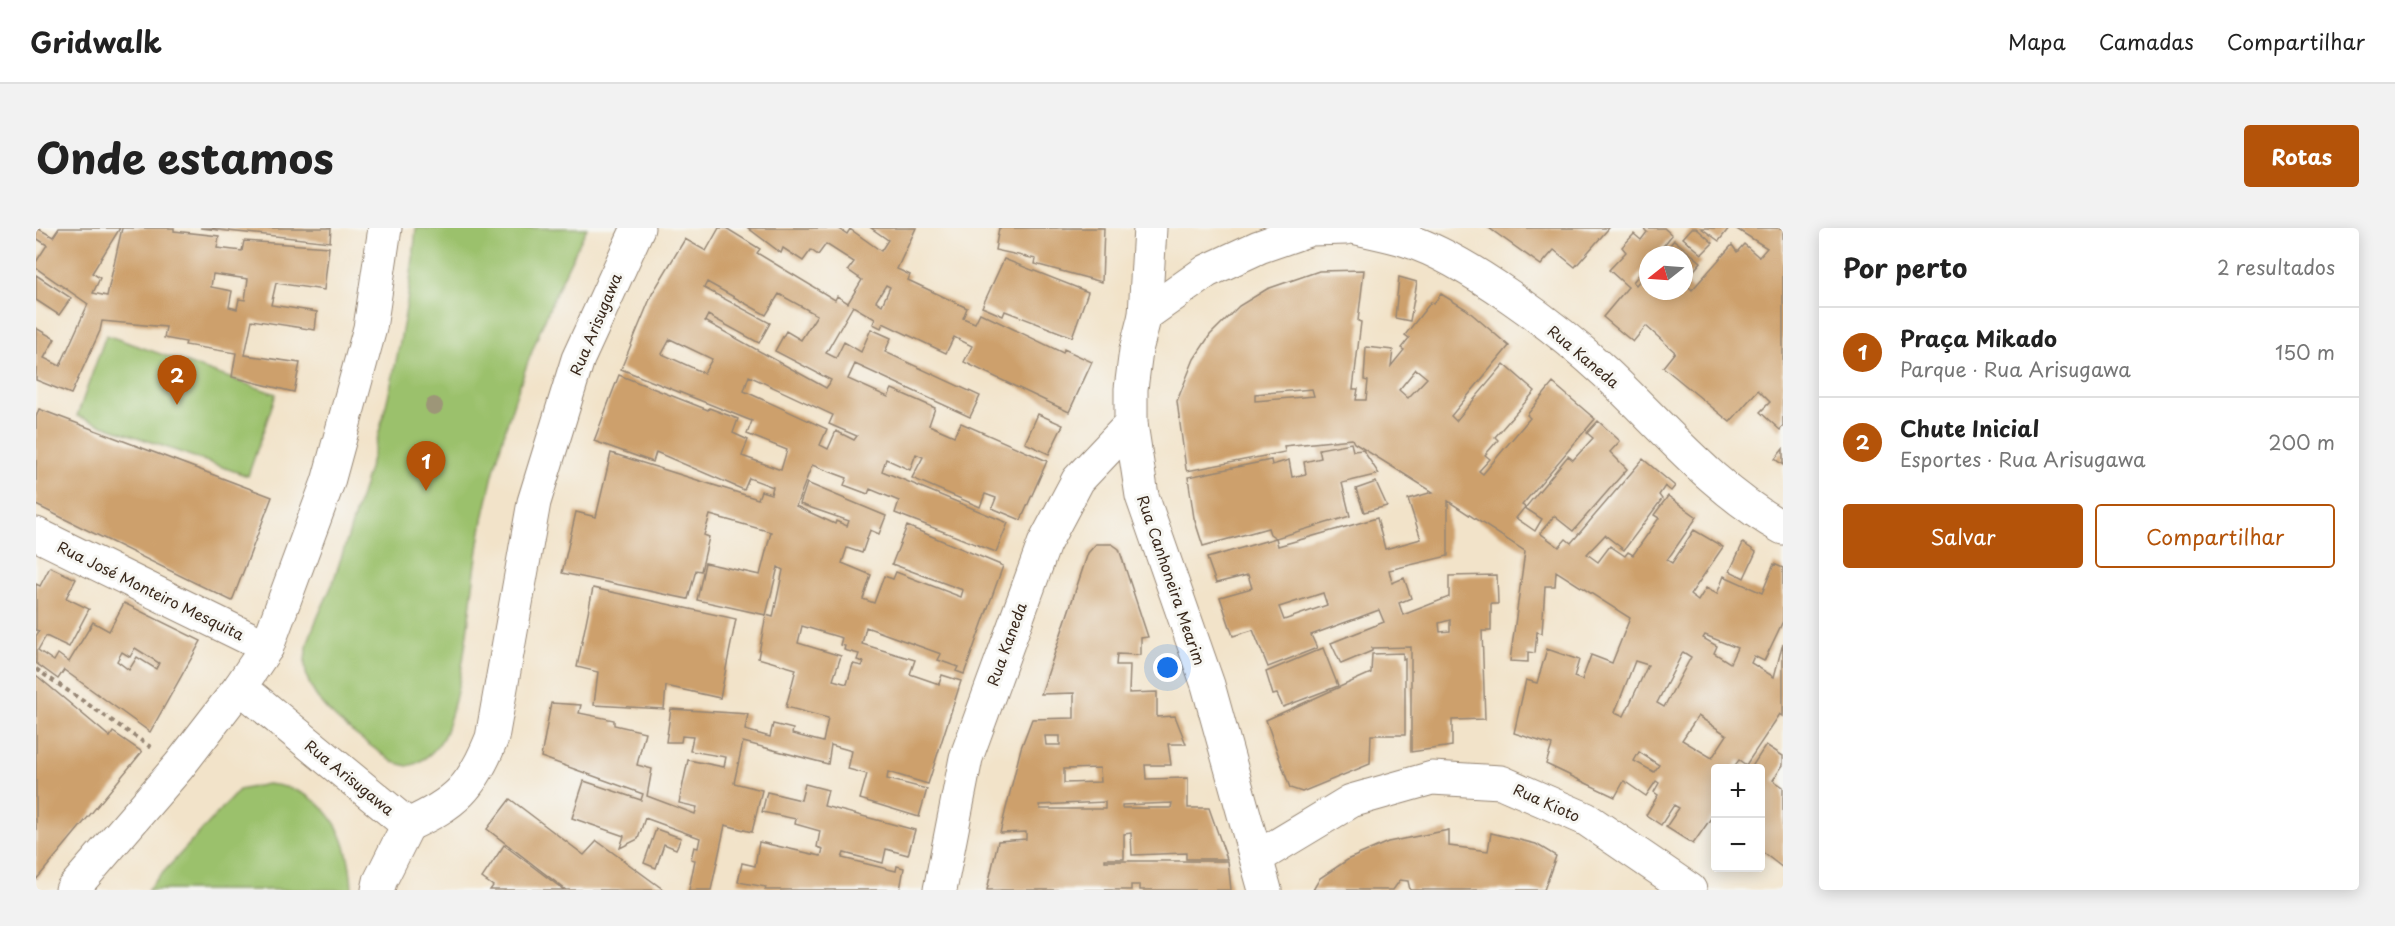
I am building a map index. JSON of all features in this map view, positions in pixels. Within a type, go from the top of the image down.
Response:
[{"type":"street","points":[[72,890],[179,766],[240,687],[267,647],[328,482],[370,328],[385,228]]},
{"type":"street","name":"Rua Arisugawa","points":[[240,687],[408,825],[437,812],[463,792],[480,768],[488,748],[498,707],[534,502],[578,359],[638,228]]},
{"type":"street","name":"Rua Canhoneira Mearim","points":[[1150,228],[1144,315],[1132,380],[1131,424],[1142,496],[1208,685],[1258,857],[1265,890]]},
{"type":"street","points":[[1144,315],[1207,272],[1259,247],[1311,229],[1346,228]]},
{"type":"street","name":"Rua Kaneda","points":[[1357,228],[1417,245],[1456,263],[1525,307],[1604,371],[1705,471],[1783,528]]},
{"type":"street","name":"Rua Kaneda","points":[[940,890],[966,758],[1044,544],[1078,480],[1131,424]]},
{"type":"street","name":"Rua José Monteiro Mesquita","points":[[36,534],[267,647]]},
{"type":"street","name":"Rua Kioto","points":[[1258,857],[1351,801],[1432,778],[1501,782],[1586,819],[1690,890]]},
{"type":"street","points":[[378,890],[380,880],[408,825]]},
{"type":"path","points":[[36,669],[179,766]]},
{"type":"green space","points":[[416,228],[587,228],[539,332],[502,441],[479,542],[460,678],[446,731],[440,743],[431,753],[419,762],[407,766],[393,762],[329,712],[311,687],[305,662],[309,639],[333,582],[374,452],[396,363]]},
{"type":"green space","points":[[106,335],[276,394],[248,476],[77,416]]},
{"type":"green space","points":[[267,784],[288,788],[305,795],[320,805],[331,818],[340,833],[346,851],[352,890],[147,890],[239,790]]},
{"type":"building","points":[[37,228],[53,237],[59,228],[120,228],[92,273],[100,278],[93,293],[107,296],[122,228],[174,228],[174,231],[219,236],[217,248],[242,251],[244,241],[329,247],[324,290],[276,283],[271,305],[317,312],[315,330],[252,320],[245,355],[300,363],[294,392],[232,377],[236,353],[185,345],[186,342],[164,338],[166,327],[102,321],[100,331],[71,394],[36,380],[36,328],[55,339],[44,358],[60,366],[88,304],[36,268],[36,262],[47,245],[36,238]],"holes":[[[213,274],[248,279],[245,300],[239,299],[237,309],[229,307],[232,291],[211,287]]]},
{"type":"building","points":[[200,228],[331,228],[330,242]]},
{"type":"building","points":[[719,228],[726,228],[760,249],[757,253],[835,300],[837,296],[848,303],[862,280],[848,270],[854,262],[826,244],[818,255],[811,250],[803,261],[783,248],[781,253],[748,228],[838,228],[847,234],[850,229],[881,251],[888,240],[871,228],[916,228],[897,269],[910,275],[908,280],[967,308],[963,318],[975,323],[980,313],[1063,353],[1064,349],[1092,362],[1069,412],[964,362],[972,346],[954,337],[946,353],[883,323],[881,328],[873,324],[875,319],[853,306],[826,353],[836,358],[844,342],[861,352],[871,329],[891,338],[885,352],[980,396],[970,417],[855,364],[848,379],[888,397],[892,389],[935,408],[929,425],[954,436],[961,423],[1047,461],[1021,520],[992,508],[996,498],[985,494],[980,507],[912,478],[923,457],[916,454],[910,470],[886,459],[882,471],[1008,523],[996,552],[895,513],[899,501],[870,489],[868,494],[844,485],[847,478],[812,465],[796,506],[835,524],[836,521],[847,526],[849,521],[800,504],[807,483],[886,516],[879,534],[870,530],[862,553],[847,548],[842,563],[871,575],[863,599],[874,603],[884,576],[893,579],[896,572],[961,597],[963,590],[892,564],[907,526],[1003,566],[964,674],[956,671],[958,667],[938,660],[941,654],[866,627],[862,644],[915,660],[910,674],[939,684],[942,675],[961,681],[928,784],[888,772],[887,779],[927,789],[919,817],[860,799],[867,774],[848,769],[852,751],[831,745],[828,764],[743,742],[734,783],[762,790],[752,832],[725,825],[711,890],[689,890],[695,860],[691,859],[694,847],[698,848],[700,838],[645,818],[638,839],[620,848],[624,836],[572,818],[584,781],[641,800],[643,794],[541,757],[551,703],[581,705],[579,713],[614,720],[614,725],[645,732],[637,765],[652,769],[647,796],[695,814],[697,807],[679,803],[688,760],[724,767],[726,757],[690,751],[693,737],[682,736],[681,742],[666,742],[671,709],[748,714],[745,730],[770,737],[773,724],[793,729],[792,734],[823,742],[828,718],[786,707],[796,669],[758,658],[766,615],[697,600],[705,563],[760,575],[771,532],[710,515],[704,535],[709,537],[701,571],[696,570],[688,599],[562,573],[576,512],[596,517],[611,453],[758,499],[761,491],[771,494],[773,487],[749,478],[744,490],[656,452],[653,462],[594,441],[619,375],[708,410],[709,408],[738,419],[733,433],[748,440],[742,456],[781,470],[787,450],[747,434],[752,421],[621,369],[652,294],[685,239],[706,251]],"holes":[[[707,282],[766,315],[779,294],[817,315],[801,340],[786,331],[775,351],[831,380],[826,388],[705,321],[708,315],[759,343],[770,323],[704,288]],[[886,285],[890,287],[882,305],[876,301]],[[670,339],[712,359],[704,373],[662,354]],[[749,376],[833,415],[829,424],[857,436],[854,440],[836,431],[828,449],[820,445],[827,429],[744,391]],[[778,567],[783,570],[773,617],[766,615]],[[802,626],[842,638],[840,645],[845,646],[844,650],[859,654],[857,660],[864,662],[862,666],[853,664],[847,684],[833,680],[841,656],[798,643]]]},
{"type":"building","points":[[999,228],[1104,228],[1102,282],[1035,264],[1036,259],[995,250]]},
{"type":"building","points":[[1489,228],[1609,228],[1575,267],[1554,250],[1541,265]]},
{"type":"building","points":[[1643,228],[1664,228],[1672,235],[1663,246],[1639,246],[1639,275],[1633,282],[1636,285],[1639,282],[1639,300],[1693,300],[1693,289],[1732,245],[1737,252],[1744,244],[1759,257],[1767,248],[1735,228],[1783,228],[1783,426],[1780,430],[1760,412],[1770,402],[1758,390],[1730,422],[1663,367],[1675,352],[1646,326],[1633,342],[1603,317],[1628,287],[1609,270],[1626,252],[1622,247],[1634,234],[1641,240],[1647,232]]},
{"type":"building","points":[[1692,228],[1696,228],[1713,243],[1702,254],[1683,238]]},
{"type":"building","points":[[1701,228],[1729,228],[1719,241]]},
{"type":"building","points":[[1674,240],[1681,246],[1669,246]]},
{"type":"building","points":[[1693,255],[1701,262],[1693,271]]},
{"type":"building","points":[[1004,259],[1088,292],[1072,337],[1005,311],[1003,316],[982,307]]},
{"type":"building","points":[[1364,270],[1353,389],[1358,389],[1356,400],[1366,400],[1368,381],[1364,380],[1366,347],[1393,350],[1391,366],[1404,350],[1401,348],[1409,338],[1405,335],[1431,302],[1434,303],[1441,294],[1466,309],[1509,346],[1451,416],[1456,421],[1504,364],[1535,391],[1495,437],[1498,440],[1485,455],[1490,459],[1479,471],[1483,474],[1530,418],[1527,415],[1553,383],[1595,419],[1522,505],[1525,507],[1516,518],[1535,531],[1542,519],[1525,508],[1568,456],[1573,460],[1593,438],[1587,433],[1598,421],[1620,441],[1610,452],[1627,469],[1573,531],[1554,516],[1540,533],[1559,547],[1566,539],[1571,543],[1643,459],[1675,486],[1671,491],[1665,486],[1659,495],[1662,499],[1624,550],[1605,535],[1587,554],[1598,562],[1610,546],[1625,556],[1628,552],[1633,555],[1659,518],[1654,515],[1668,496],[1697,517],[1667,560],[1672,563],[1694,530],[1723,547],[1690,595],[1698,601],[1706,588],[1717,594],[1724,576],[1762,593],[1774,564],[1783,568],[1783,621],[1764,661],[1754,656],[1751,663],[1774,677],[1783,643],[1783,716],[1780,714],[1747,764],[1739,760],[1736,764],[1711,764],[1711,818],[1693,844],[1666,827],[1679,808],[1674,805],[1661,825],[1646,815],[1658,795],[1654,792],[1659,783],[1656,781],[1646,796],[1624,781],[1615,797],[1546,764],[1552,745],[1514,733],[1526,680],[1537,683],[1547,649],[1579,660],[1574,677],[1582,680],[1591,655],[1612,663],[1630,618],[1556,571],[1555,586],[1545,586],[1542,633],[1537,632],[1535,653],[1528,652],[1528,662],[1510,661],[1525,551],[1448,501],[1448,556],[1389,570],[1392,583],[1404,578],[1411,598],[1399,603],[1403,615],[1449,597],[1449,576],[1497,575],[1498,604],[1491,604],[1491,631],[1482,631],[1485,719],[1452,720],[1452,746],[1411,752],[1411,647],[1372,648],[1372,651],[1341,664],[1331,643],[1384,622],[1379,610],[1311,635],[1317,648],[1268,667],[1253,630],[1233,636],[1220,597],[1252,588],[1248,575],[1216,583],[1207,558],[1276,538],[1278,546],[1377,518],[1385,549],[1421,539],[1408,499],[1433,492],[1354,443],[1352,439],[1284,446],[1285,452],[1187,471],[1177,401],[1194,359],[1210,335],[1239,306],[1267,289],[1319,271]],"holes":[[[1416,369],[1427,378],[1408,398],[1399,390]],[[1312,389],[1314,396],[1255,401],[1255,394]],[[1323,593],[1327,605],[1284,620],[1279,607]],[[1450,620],[1450,631],[1440,632],[1439,623]],[[1705,635],[1737,648],[1730,663],[1714,653],[1717,646],[1703,638]],[[1683,652],[1691,657],[1664,707],[1657,703]],[[1635,661],[1648,665],[1624,716],[1615,712]],[[1698,716],[1727,735],[1712,758],[1682,740]],[[1639,752],[1659,765],[1654,772],[1634,761]]]},
{"type":"building","points":[[36,275],[71,298],[59,315],[36,300]]},
{"type":"building","points":[[1399,277],[1417,282],[1410,321],[1395,318]]},
{"type":"building","points":[[39,409],[272,497],[232,601],[36,505],[36,417]]},
{"type":"building","points":[[1038,414],[1063,425],[1049,454],[1025,443]]},
{"type":"building","points":[[1351,443],[1353,451],[1363,450],[1379,474],[1342,483],[1350,516],[1276,538],[1270,534],[1268,528],[1203,546],[1194,518],[1188,477],[1271,460],[1272,465],[1289,460],[1292,477],[1306,474],[1304,462],[1321,458],[1319,449]]},
{"type":"building","points":[[1783,449],[1783,465],[1775,459]]},
{"type":"building","points":[[1376,482],[1387,506],[1364,512],[1356,489]]},
{"type":"building","points":[[1743,543],[1756,552],[1744,578],[1730,571]]},
{"type":"building","points":[[1096,544],[1112,544],[1119,549],[1148,637],[1141,638],[1141,655],[1117,654],[1116,665],[1130,665],[1129,693],[1157,692],[1157,717],[1175,716],[1186,744],[1168,744],[1171,765],[1145,765],[1146,779],[1188,778],[1188,808],[1209,808],[1227,859],[1186,859],[1186,853],[1132,855],[1131,833],[1124,834],[1124,859],[1105,859],[1105,861],[1228,861],[1231,890],[1140,890],[1140,885],[1131,885],[1131,890],[987,890],[998,841],[1026,839],[1026,832],[1000,833],[1021,748],[1032,719],[1074,718],[1074,693],[1041,694],[1088,553]],"holes":[[[1045,736],[1060,736],[1060,745],[1046,745]],[[1100,768],[1101,782],[1064,783],[1064,769]],[[1105,802],[1105,809],[1040,809],[1039,805]],[[1172,803],[1171,808],[1122,808],[1122,805]]]},
{"type":"building","points":[[50,567],[76,579],[66,598],[89,609],[69,647],[46,636],[38,650],[54,661],[58,654],[69,662],[93,622],[109,631],[124,603],[201,641],[150,732],[64,670],[58,679],[36,663],[36,636],[39,631],[36,630],[36,584],[40,586]],"holes":[[[135,648],[159,663],[156,669],[137,657],[129,670],[117,661],[122,652],[130,657]]]},
{"type":"building","points":[[593,588],[736,619],[720,698],[666,686],[664,709],[594,705],[598,672],[577,667]]},
{"type":"building","points":[[1323,648],[1338,686],[1283,707],[1277,694],[1273,695],[1266,672]]},
{"type":"building","points":[[1403,653],[1403,660],[1405,659],[1405,735],[1371,735],[1370,764],[1302,792],[1290,788],[1266,720],[1371,673],[1372,654]]},
{"type":"building","points":[[36,675],[110,737],[113,732],[142,752],[36,880]]},
{"type":"building","points":[[1766,745],[1783,756],[1783,765],[1773,780],[1783,787],[1783,868],[1765,854],[1765,764],[1754,764]]},
{"type":"building","points":[[805,784],[828,790],[824,806],[915,830],[908,855],[886,849],[883,863],[844,853],[842,858],[896,871],[897,866],[904,868],[900,890],[765,890],[766,887],[738,882],[742,863],[755,866],[759,842],[821,856],[823,849],[817,847],[820,831],[795,824],[796,819],[762,812],[767,792],[801,800]]},
{"type":"building","points":[[510,799],[584,855],[597,841],[664,890],[566,890],[487,829]]},
{"type":"building","points":[[656,829],[681,838],[676,849],[664,844],[656,868],[644,863]]},
{"type":"building","points":[[1449,830],[1449,846],[1488,851],[1491,833],[1536,844],[1556,856],[1544,890],[1410,890],[1408,881],[1400,880],[1393,890],[1313,890],[1320,878],[1349,859],[1388,842]]},
{"type":"building","points":[[504,845],[564,890],[490,890],[493,886],[482,878]]},
{"type":"place","name":"Chute Inicial","points":[[177,405]]},
{"type":"place","name":"Praça Mikado","points":[[426,491]]}]
